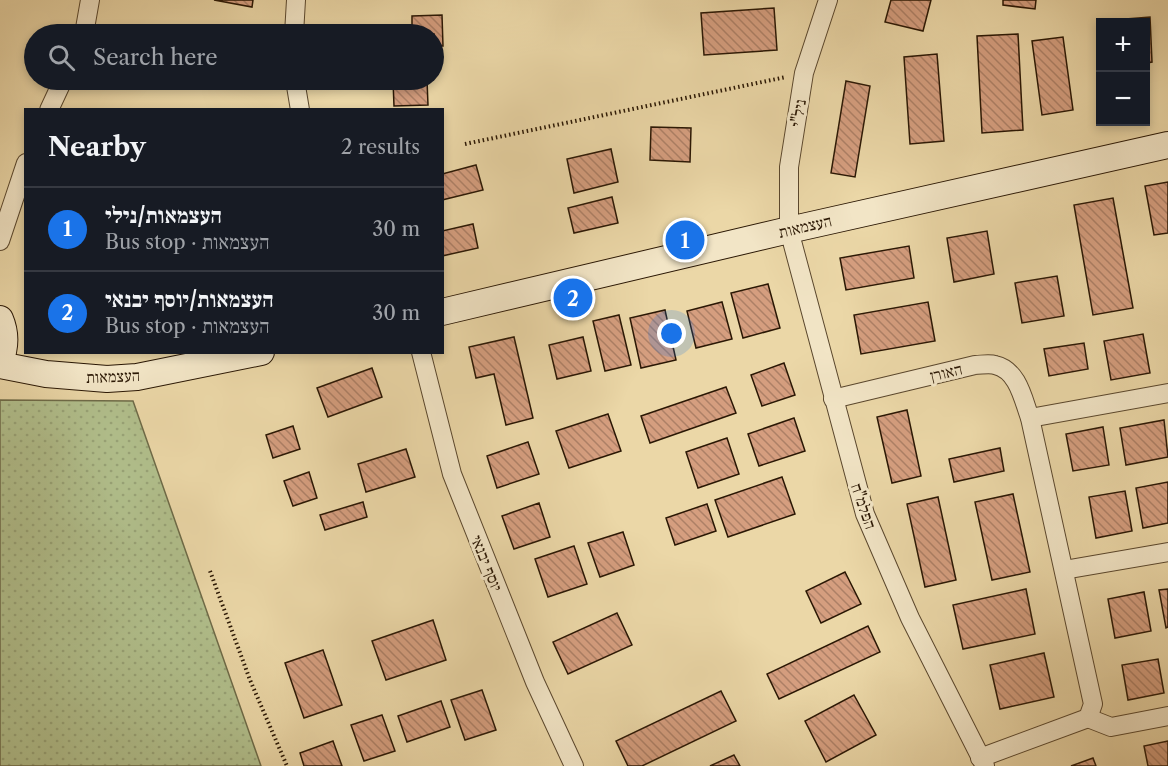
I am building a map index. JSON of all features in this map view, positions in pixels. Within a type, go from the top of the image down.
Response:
[{"type":"street","points":[[86,24],[90,0]]},
{"type":"street","points":[[295,24],[296,0]]},
{"type":"street","name":"ניל\"י","points":[[789,230],[789,167],[804,73],[828,0]]},
{"type":"street","points":[[50,108],[58,90]]},
{"type":"street","points":[[297,90],[300,108]]},
{"type":"street","name":"העצמאות","points":[[444,312],[789,230],[1168,145]]},
{"type":"street","points":[[0,241],[24,170]]},
{"type":"street","name":"הפלמ\"ח","points":[[789,230],[865,514],[910,618],[982,762]]},
{"type":"street","points":[[0,319],[5,336],[0,363]]},
{"type":"street","name":"העצמאות","points":[[0,363],[46,374],[108,379],[137,377],[251,354]]},
{"type":"street","name":"יוסף יבנאי","points":[[422,354],[452,474],[531,670],[574,766]]},
{"type":"street","name":"האורן","points":[[833,399],[975,364],[995,364],[1010,374],[1020,388],[1030,418],[1093,704],[1088,718]]},
{"type":"street","points":[[1030,418],[1168,393]]},
{"type":"street","points":[[1064,570],[1168,552]]},
{"type":"street","points":[[982,762],[1088,718],[1111,727],[1168,716]]},
{"type":"path","points":[[465,144],[804,73]]},
{"type":"path","points":[[210,571],[250,680],[287,766]]},
{"type":"green space","points":[[0,400],[133,401],[261,766],[0,766]]},
{"type":"building","points":[[214,0],[253,0],[252,7]]},
{"type":"building","points":[[891,0],[931,0],[923,31],[885,22]]},
{"type":"building","points":[[1003,0],[1036,0],[1035,9],[1003,5]]},
{"type":"building","points":[[774,8],[777,50],[704,55],[701,13]]},
{"type":"building","points":[[442,15],[442,24],[412,24],[412,16]]},
{"type":"building","points":[[1150,17],[1152,62],[1150,62],[1150,18],[1138,18]]},
{"type":"building","points":[[1018,34],[1023,130],[982,133],[977,36]]},
{"type":"building","points":[[1063,37],[1073,110],[1042,115],[1032,41]]},
{"type":"building","points":[[937,54],[944,141],[910,144],[904,57]]},
{"type":"building","points":[[846,81],[870,86],[855,177],[831,173]]},
{"type":"building","points":[[393,90],[427,90],[428,105],[394,106]]},
{"type":"building","points":[[651,127],[691,128],[690,162],[650,160]]},
{"type":"building","points":[[611,149],[618,182],[574,193],[567,159]]},
{"type":"building","points":[[476,165],[483,190],[444,200],[444,173]]},
{"type":"building","points":[[1168,182],[1168,233],[1154,235],[1145,186]]},
{"type":"building","points":[[612,197],[618,223],[574,233],[568,208]]},
{"type":"building","points":[[1113,198],[1133,308],[1093,315],[1074,205]]},
{"type":"building","points":[[473,224],[478,248],[444,256],[444,231]]},
{"type":"building","points":[[987,231],[994,274],[954,282],[947,238]]},
{"type":"building","points":[[909,246],[914,278],[846,290],[840,258]]},
{"type":"building","points":[[1057,276],[1064,316],[1022,323],[1015,283]]},
{"type":"building","points":[[768,284],[780,328],[743,338],[731,293]]},
{"type":"building","points":[[722,302],[732,339],[696,348],[687,311]]},
{"type":"building","points":[[928,302],[935,341],[861,354],[854,315]]},
{"type":"building","points":[[665,310],[676,360],[641,368],[630,318]]},
{"type":"building","points":[[619,315],[631,365],[605,371],[593,321]]},
{"type":"building","points":[[1143,334],[1150,373],[1111,380],[1104,341]]},
{"type":"building","points":[[514,337],[533,418],[506,425],[494,374],[476,378],[469,347]]},
{"type":"building","points":[[583,337],[591,371],[557,379],[549,345]]},
{"type":"building","points":[[1084,343],[1088,369],[1049,376],[1044,349]]},
{"type":"building","points":[[784,363],[795,395],[762,406],[751,375]]},
{"type":"building","points":[[372,368],[382,397],[328,417],[317,388]]},
{"type":"building","points":[[726,387],[736,413],[650,443],[641,416]]},
{"type":"building","points":[[907,410],[921,476],[892,483],[877,417]]},
{"type":"building","points":[[608,414],[621,451],[569,468],[556,431]]},
{"type":"building","points":[[794,418],[805,451],[759,466],[748,434]]},
{"type":"building","points":[[1164,420],[1168,457],[1126,465],[1120,428]]},
{"type":"building","points":[[293,426],[300,449],[273,458],[266,435]]},
{"type":"building","points":[[1103,427],[1109,465],[1073,471],[1066,434]]},
{"type":"building","points":[[727,438],[739,474],[698,488],[686,452]]},
{"type":"building","points":[[528,442],[539,474],[497,488],[487,456]]},
{"type":"building","points":[[1000,448],[1004,471],[954,482],[949,459]]},
{"type":"building","points":[[406,449],[415,477],[366,492],[358,464]]},
{"type":"building","points":[[309,472],[317,498],[293,506],[284,481]]},
{"type":"building","points":[[782,477],[795,514],[728,537],[715,500]]},
{"type":"building","points":[[1168,482],[1168,523],[1143,528],[1136,488]]},
{"type":"building","points":[[1125,491],[1132,531],[1096,538],[1089,497]]},
{"type":"building","points":[[1013,494],[1030,572],[992,580],[975,502]]},
{"type":"building","points":[[938,497],[956,580],[925,587],[907,504]]},
{"type":"building","points":[[363,502],[367,517],[325,530],[320,515]]},
{"type":"building","points":[[539,503],[550,537],[514,549],[502,516]]},
{"type":"building","points":[[707,504],[716,531],[675,545],[666,518]]},
{"type":"building","points":[[623,532],[634,565],[600,577],[588,543]]},
{"type":"building","points":[[574,546],[587,584],[548,597],[535,559]]},
{"type":"building","points":[[845,572],[861,604],[821,623],[806,591]]},
{"type":"building","points":[[1026,589],[1035,634],[963,649],[953,605]]},
{"type":"building","points":[[1168,589],[1168,627],[1166,628],[1159,590]]},
{"type":"building","points":[[1144,592],[1151,631],[1115,638],[1108,599]]},
{"type":"building","points":[[617,613],[632,645],[568,674],[553,642]]},
{"type":"building","points":[[433,620],[446,660],[386,680],[372,641]]},
{"type":"building","points":[[868,626],[880,652],[779,699],[767,674]]},
{"type":"building","points":[[323,650],[342,705],[304,718],[285,663]]},
{"type":"building","points":[[1044,653],[1054,697],[1000,709],[990,665]]},
{"type":"building","points":[[1158,659],[1164,693],[1128,700],[1122,665]]},
{"type":"building","points":[[482,690],[496,730],[465,740],[451,700]]},
{"type":"building","points":[[721,691],[736,721],[642,766],[628,766],[616,741]]},
{"type":"building","points":[[854,695],[876,735],[826,762],[805,721]]},
{"type":"building","points":[[441,701],[450,727],[407,742],[398,716]]},
{"type":"building","points":[[382,715],[395,751],[364,761],[351,725]]},
{"type":"building","points":[[333,741],[342,766],[304,766],[300,753]]},
{"type":"building","points":[[1168,741],[1168,766],[1148,766],[1144,746]]},
{"type":"building","points":[[734,755],[740,766],[710,766]]},
{"type":"building","points":[[1093,758],[1096,766],[1071,766]]},
{"type":"place","name":"העצמאות/נילי","points":[[685,240]]},
{"type":"place","name":"העצמאות/יוסף יבנאי","points":[[573,298]]}]
